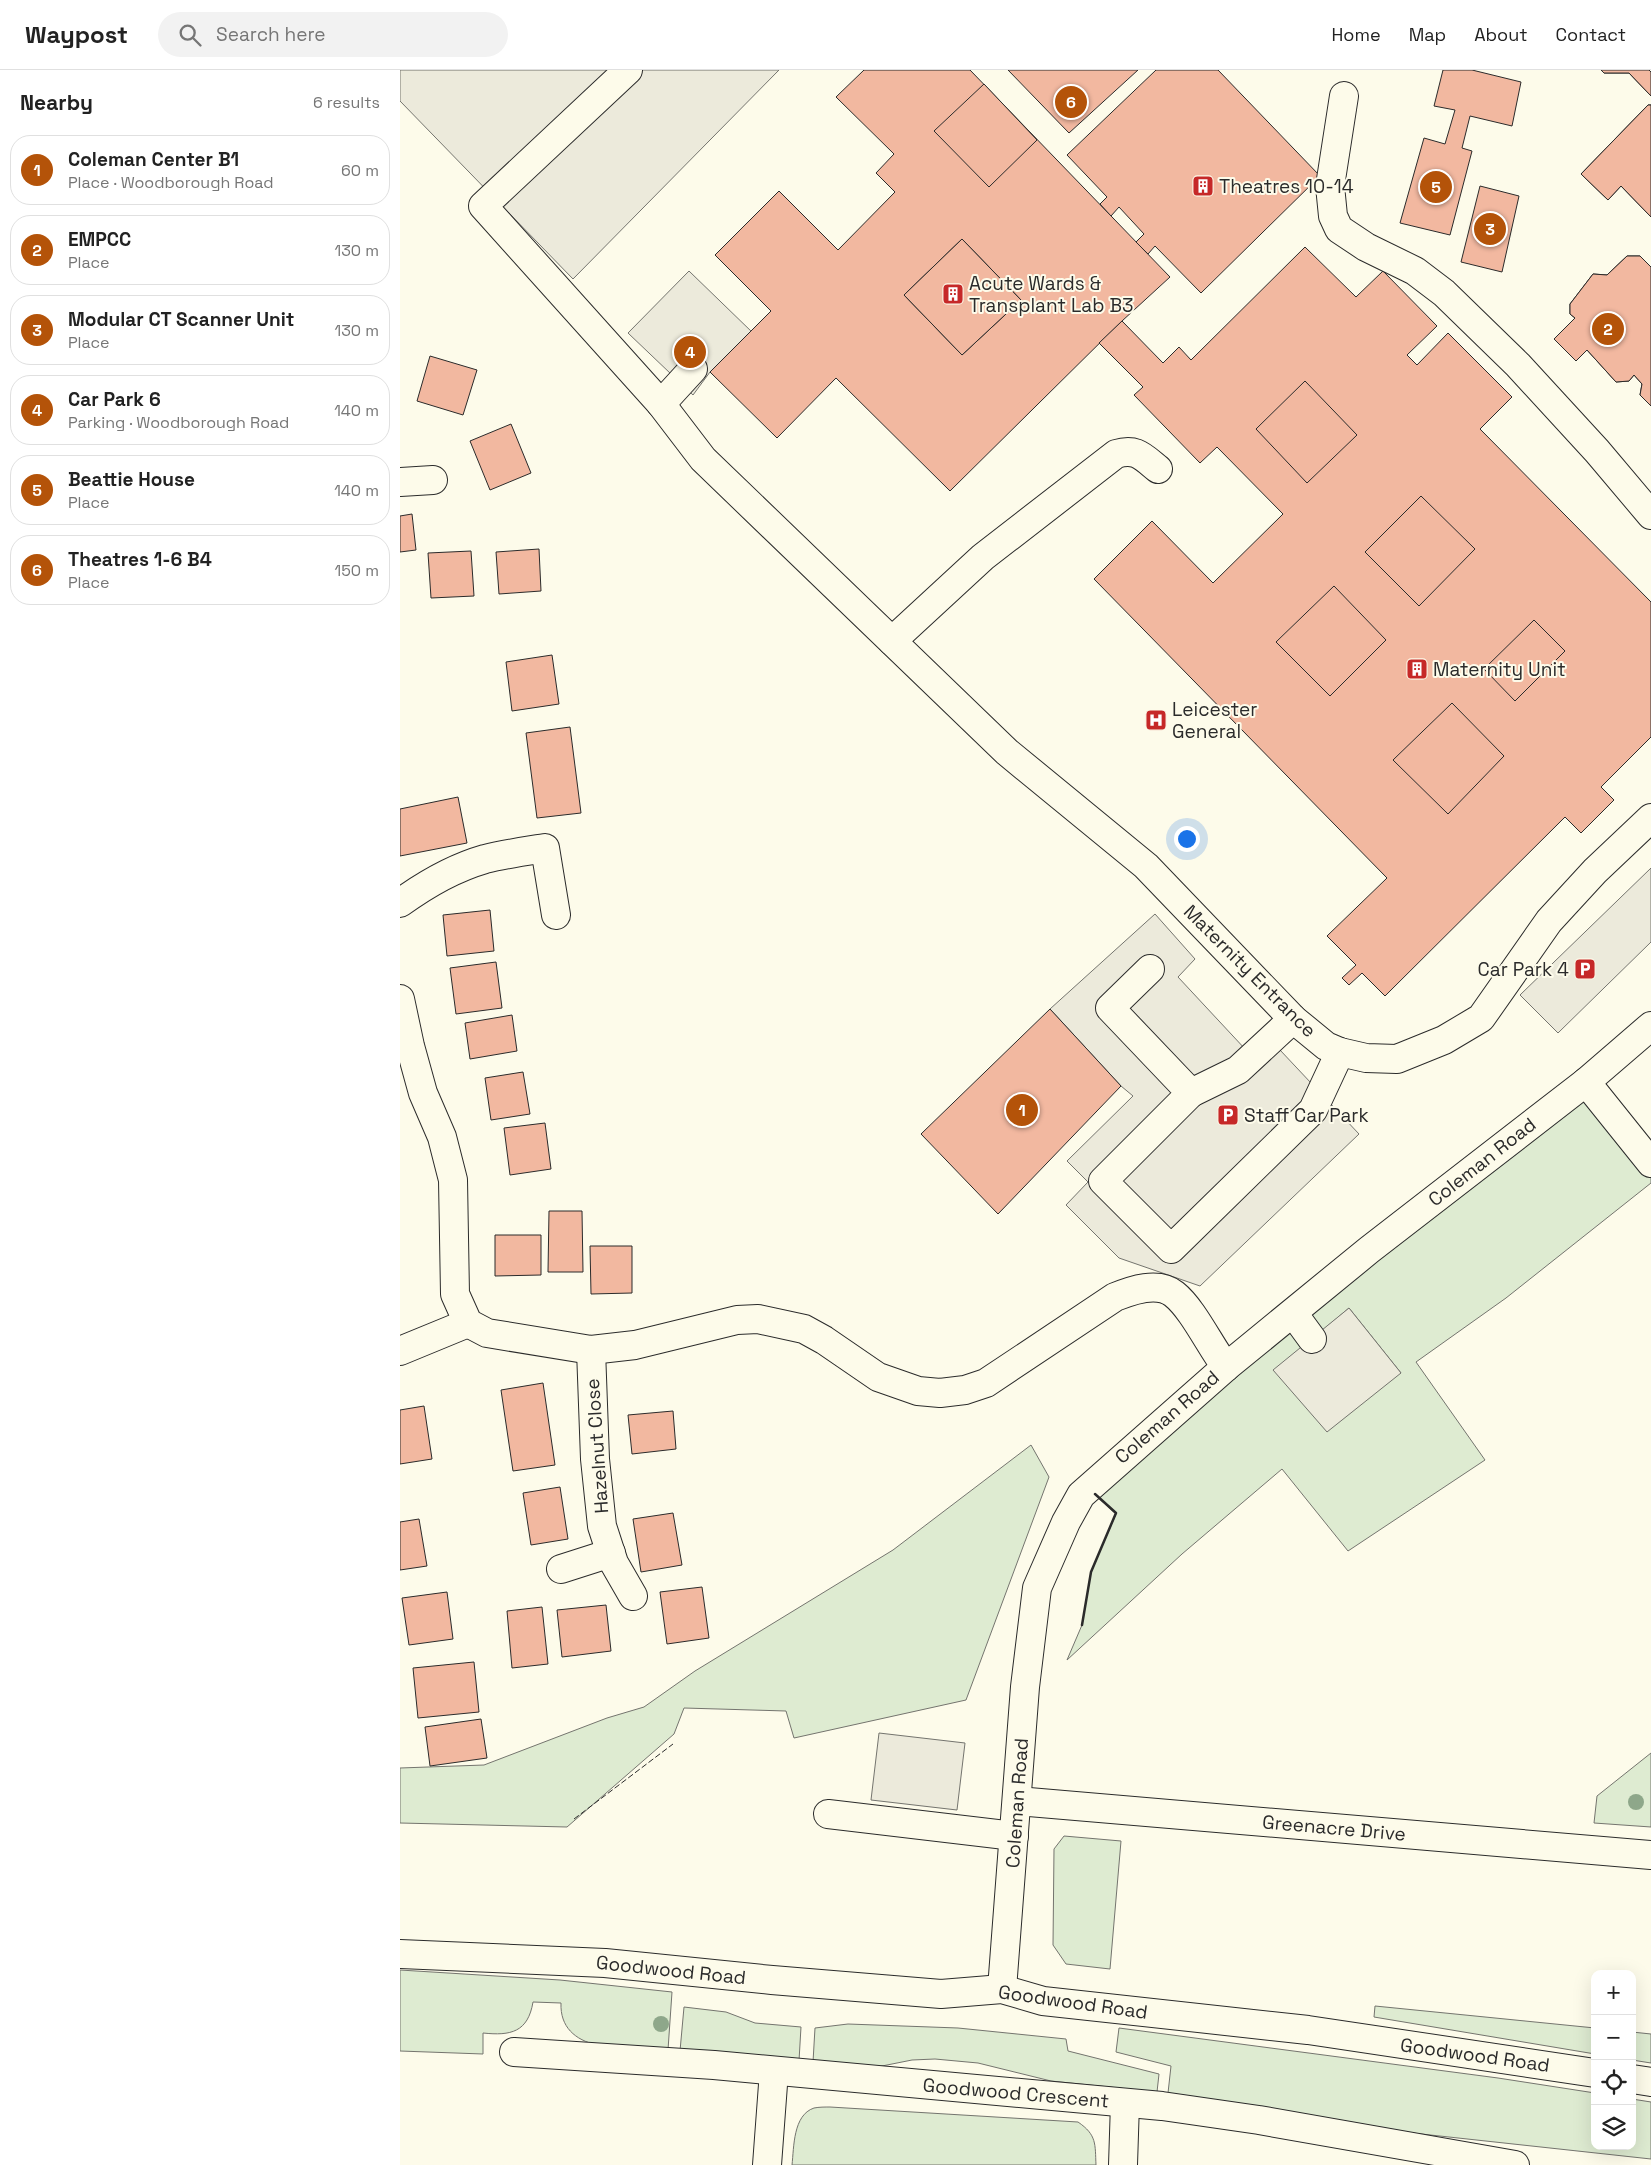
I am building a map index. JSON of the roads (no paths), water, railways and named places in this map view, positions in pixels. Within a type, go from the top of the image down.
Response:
[{"type":"street","name":"Maternity Entrance","points":[[628,70],[483,206],[661,404],[703,459],[1007,752],[1146,866],[1293,1019],[1326,1046],[1340,1052],[1366,1058],[1397,1059],[1444,1040],[1482,1018],[1549,921],[1596,871],[1651,818]]},
{"type":"street","points":[[1344,96],[1330,186],[1333,216],[1339,229],[1366,247],[1415,271],[1444,293],[1518,365],[1598,451],[1651,515]]},
{"type":"street","points":[[661,404],[693,370]]},
{"type":"street","points":[[892,641],[984,557],[1116,454],[1127,451],[1138,453],[1158,469]]},
{"type":"street","points":[[400,482],[433,480]]},
{"type":"street","points":[[400,903],[427,884],[458,868],[486,859],[546,848],[556,915]]},
{"type":"street","points":[[1150,969],[1110,1008],[1191,1093]]},
{"type":"street","points":[[400,999],[405,1048],[442,1137],[453,1180],[455,1294],[468,1323],[488,1333],[591,1350],[635,1345],[737,1320],[782,1323],[804,1330],[824,1340],[878,1377],[918,1391],[948,1392],[965,1390],[986,1383],[1115,1297],[1135,1289],[1154,1288],[1173,1293],[1188,1309],[1226,1366]]},
{"type":"street","points":[[1170,1249],[1103,1181],[1191,1093],[1238,1070],[1293,1019]]},
{"type":"street","name":"Coleman Road","points":[[1002,1989],[1025,1687],[1037,1588],[1066,1522],[1081,1495],[1091,1484],[1226,1366],[1369,1250],[1586,1082],[1651,1026]]},
{"type":"street","points":[[1154,1288],[1170,1249],[1313,1110],[1340,1052]]},
{"type":"street","points":[[1586,1082],[1651,1163]]},
{"type":"street","points":[[1293,1313],[1312,1339]]},
{"type":"street","points":[[400,1351],[468,1323]]},
{"type":"street","name":"Hazelnut Close","points":[[591,1350],[595,1459],[602,1526],[614,1563],[633,1596]]},
{"type":"street","points":[[561,1569],[611,1553]]},
{"type":"street","name":"Greenacre Drive","points":[[1017,1800],[1651,1855]]},
{"type":"street","points":[[828,1814],[1014,1836]]},
{"type":"street","name":"Goodwood Road","points":[[400,1954],[605,1962],[772,1980],[941,1994],[1002,1989],[1043,2001],[1308,2030],[1591,2072]]},
{"type":"street","name":"Goodwood Crescent","points":[[514,2052],[774,2071],[1162,2106],[1259,2120],[1515,2165]]},
{"type":"street","points":[[766,2165],[774,2071]]},
{"type":"street","points":[[1636,2080],[1651,2082]]},
{"type":"street","points":[[1122,2165],[1125,2103]]},
{"type":"place","name":"Theatres 1-6 B4","points":[[1071,102]]},
{"type":"place","name":"Theatres 10-14","points":[[1203,186]]},
{"type":"place","name":"Beattie House","points":[[1436,187]]},
{"type":"place","name":"Modular CT Scanner Unit","points":[[1490,229]]},
{"type":"place","name":"Acute Wards & Transplant Lab B3","points":[[953,294]]},
{"type":"place","name":"EMPCC","points":[[1608,329]]},
{"type":"place","name":"Car Park 6","points":[[690,352]]},
{"type":"place","name":"Maternity Unit","points":[[1417,669]]},
{"type":"place","name":"Leicester General","points":[[1156,720]]},
{"type":"place","name":"Car Park 4","points":[[1585,969]]},
{"type":"place","name":"Coleman Center B1","points":[[1022,1110]]},
{"type":"place","name":"Staff Car Park","points":[[1228,1115]]}]
